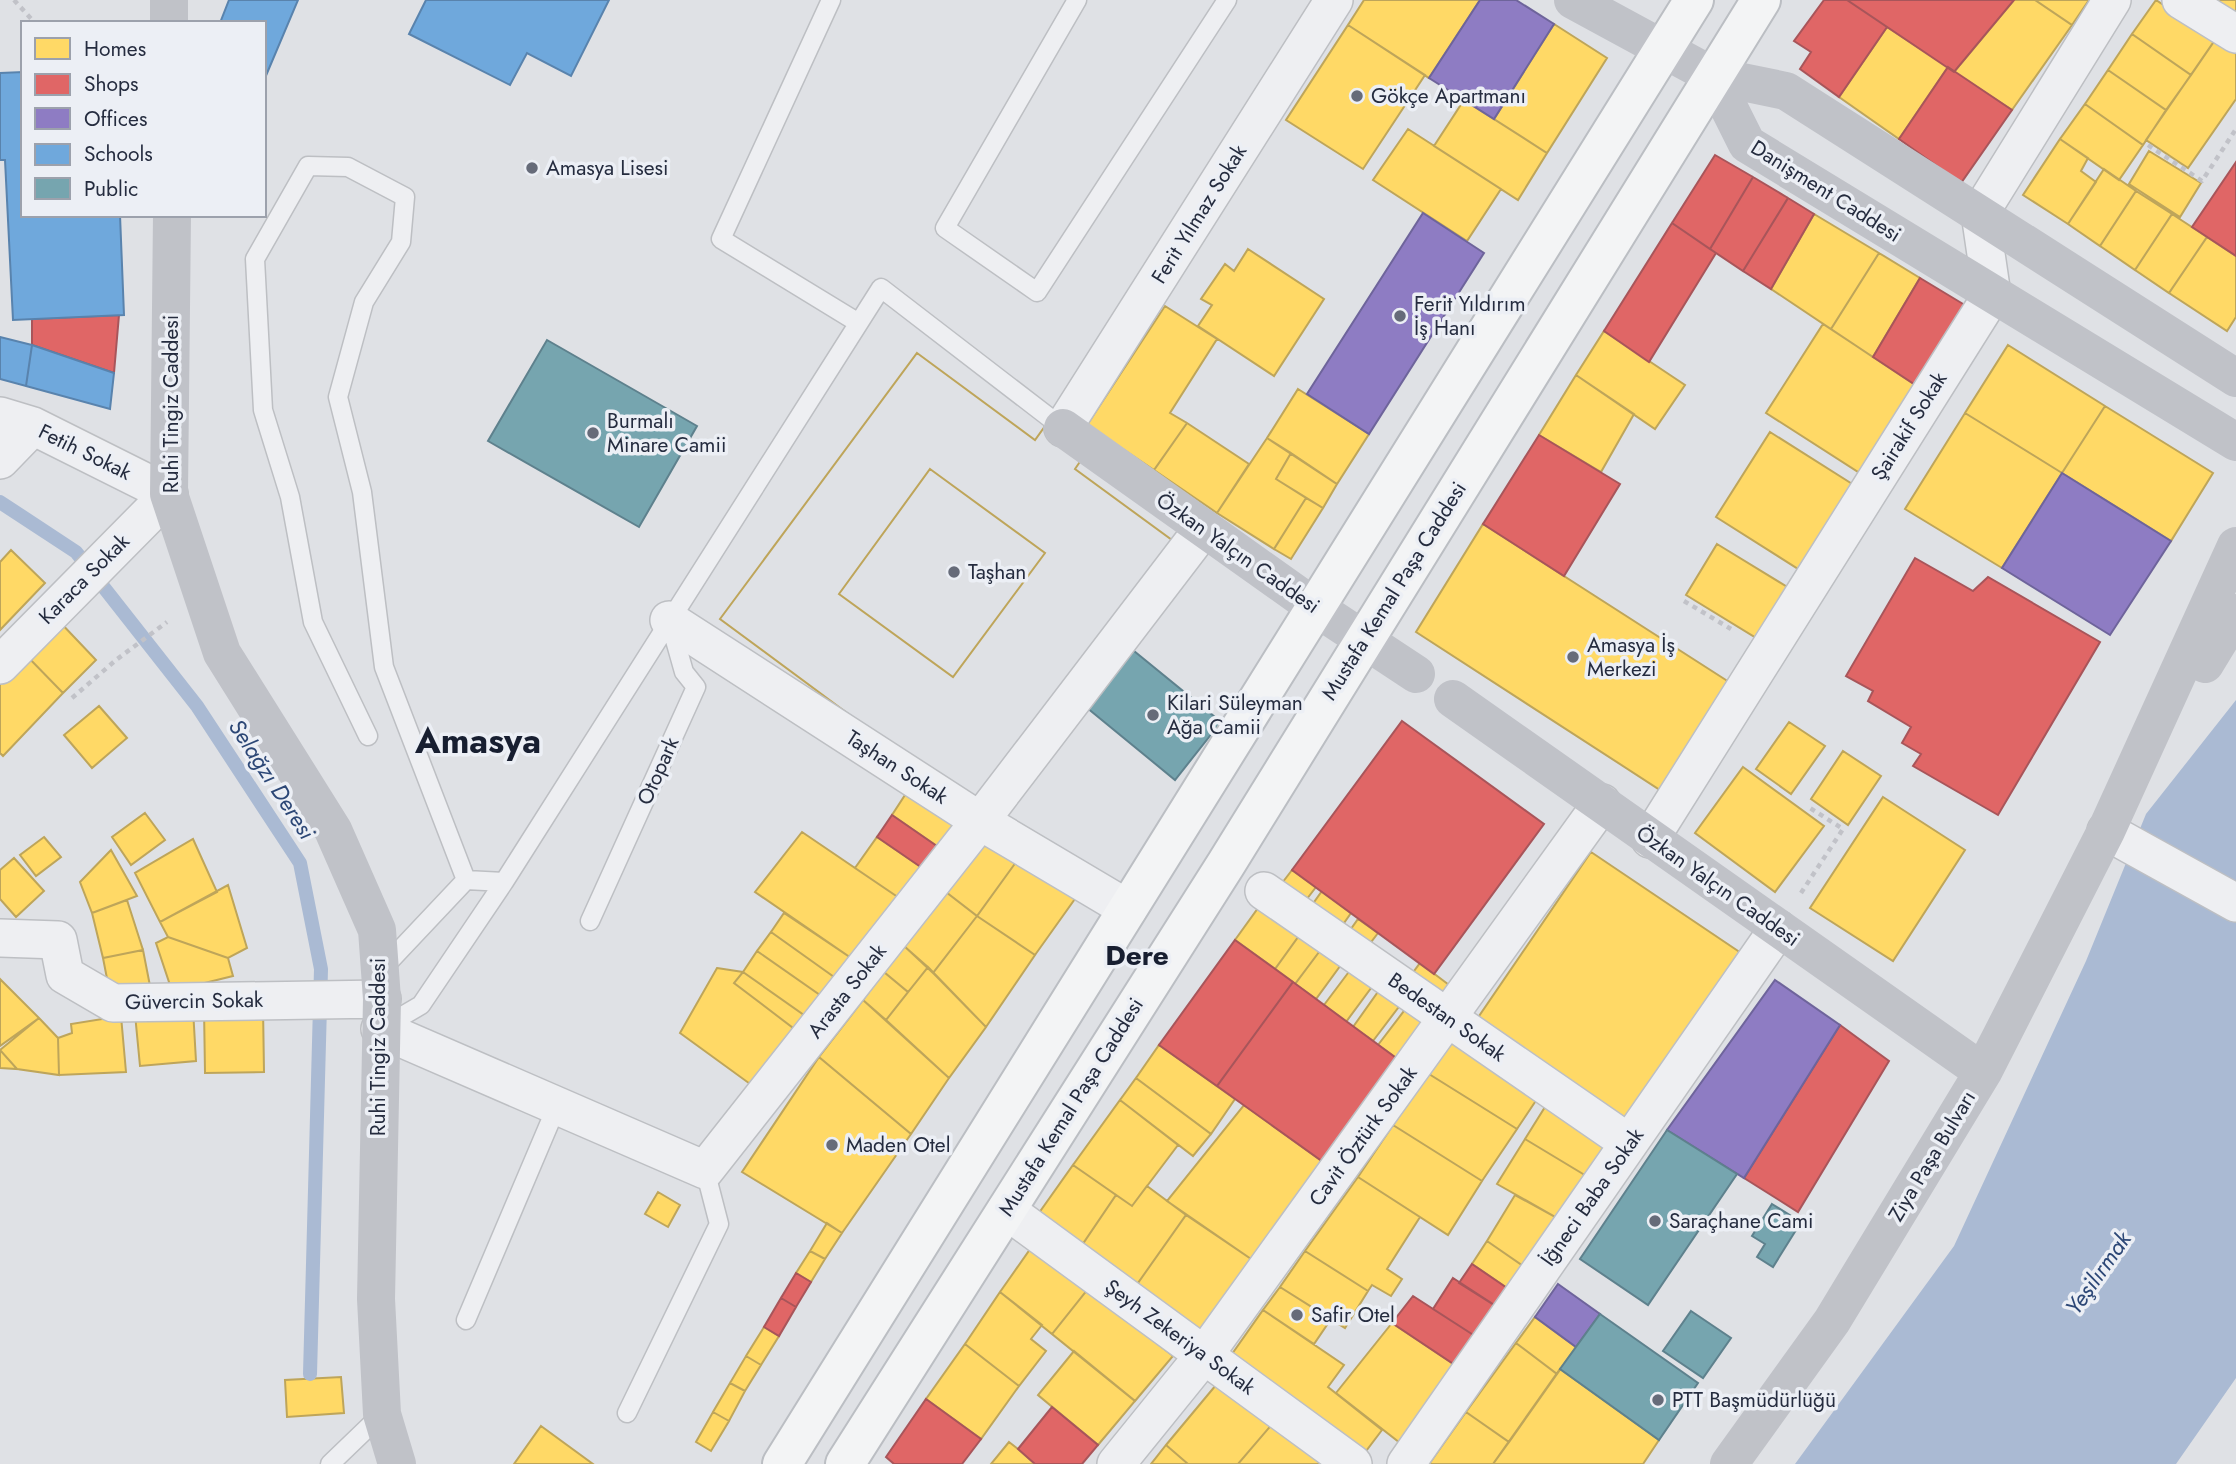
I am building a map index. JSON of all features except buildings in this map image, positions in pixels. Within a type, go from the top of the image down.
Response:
[{"type":"main road","points":[[782,1464],[1694,0]]},
{"type":"main road","name":"Mustafa Kemal Paşa Caddesi","points":[[845,1464],[1365,639],[1761,0]]},
{"type":"street","points":[[169,0],[169,21]]},
{"type":"street","name":"Ferit Yılmaz Sokak","points":[[1063,428],[1334,0]]},
{"type":"street","points":[[1573,0],[1713,76],[1786,91],[2236,378]]},
{"type":"street","points":[[1992,295],[1980,213],[2112,0]]},
{"type":"street","points":[[2181,0],[2236,34]]},
{"type":"street","name":"Danişment Caddesi","points":[[1713,76],[1747,144],[2236,443]]},
{"type":"street","name":"Ruhi Tingiz Caddesi","points":[[172,217],[169,494],[222,653],[333,830],[377,930],[372,999],[376,1299],[382,1414],[397,1464]]},
{"type":"street","name":"Şairakif Sokak","points":[[1650,839],[1992,295]]},
{"type":"street","points":[[0,460],[16,421]]},
{"type":"street","name":"Fetih Sokak","points":[[16,421],[169,494]]},
{"type":"street","name":"Özkan Yalçın Caddesi","points":[[1063,428],[1316,608],[1416,674]]},
{"type":"street","name":"Karaca Sokak","points":[[0,665],[169,494]]},
{"type":"street","name":"Arasta Sokak","points":[[705,1170],[980,821],[1203,528]]},
{"type":"street","name":"Ziya Paşa Bulvarı","points":[[1729,1464],[1832,1321],[1983,1072],[2106,831],[2236,546]]},
{"type":"street","name":"Ziya Paşa Bulvarı","points":[[2106,831],[2236,613]]},
{"type":"street","name":"Taşhan Sokak","points":[[669,620],[980,821],[1128,909]]},
{"type":"street","name":"Özkan Yalçın Caddesi","points":[[1452,699],[1983,1072]]},
{"type":"street","name":"Cavit Öztürk Sokak","points":[[1116,1464],[1205,1354],[1602,803]]},
{"type":"street","points":[[2106,831],[2236,903]]},
{"type":"street","name":"Bedestan Sokak","points":[[1264,891],[1629,1143]]},
{"type":"street","name":"İğneci Baba Sokak","points":[[1406,1464],[1778,929]]},
{"type":"street","name":"Güvercin Sokak","points":[[0,938],[58,940],[65,975],[113,1003],[372,999]]},
{"type":"street","points":[[372,999],[556,1108],[705,1170]]},
{"type":"street","name":"Şeyh Zekeriya Sokak","points":[[1006,1210],[1353,1464]]},
{"type":"lane","points":[[831,0],[721,239],[858,322]]},
{"type":"lane","points":[[1077,0],[945,228],[1037,292],[1227,0]]},
{"type":"lane","points":[[368,736],[313,622],[290,497],[263,410],[255,259],[308,166],[348,166],[405,197],[401,242],[364,302],[338,397],[362,492],[384,667],[466,880]]},
{"type":"lane","points":[[372,999],[421,1005],[504,883],[881,288],[1063,428]]},
{"type":"lane","name":"Otopark","points":[[590,921],[696,687],[684,672],[669,620]]},
{"type":"lane","points":[[466,880],[504,883]]},
{"type":"lane","points":[[372,999],[466,880]]},
{"type":"lane","points":[[466,1320],[556,1108]]},
{"type":"lane","points":[[627,1413],[719,1224],[705,1170]]},
{"type":"lane","points":[[330,1464],[382,1414]]},
{"type":"path","points":[[14,0],[33,21]]},
{"type":"path","points":[[2148,145],[2202,181],[2236,129]]},
{"type":"path","points":[[1684,601],[1768,651]]},
{"type":"path","points":[[72,698],[161,626]]},
{"type":"path","points":[[1778,929],[1843,829],[1810,808]]},
{"type":"water","name":"Yeşilırmak","points":[[2236,700],[2236,1378],[2176,1464],[1795,1464],[1954,1246],[2086,961],[2146,814]]},
{"type":"waterway","name":"Selağzı Deresi","points":[[0,502],[76,552],[197,706],[300,863],[321,969],[310,1374]]},
{"type":"place","name":"Gökçe Apartmanı","points":[[1357,96]]},
{"type":"place","name":"Amasya Lisesi","points":[[532,168]]},
{"type":"place","name":"Ferit Yıldırım İş Hanı","points":[[1400,316]]},
{"type":"place","name":"Burmalı Minare Camii","points":[[593,433]]},
{"type":"place","name":"Taşhan","points":[[954,572]]},
{"type":"place","name":"Amasya İş Merkezi","points":[[1573,657]]},
{"type":"place","name":"Kilari Süleyman Ağa Camii","points":[[1153,715]]},
{"type":"place","name":"Maden Otel","points":[[832,1145]]},
{"type":"place","name":"Saraçhane Cami","points":[[1655,1221]]},
{"type":"place","name":"Safir Otel","points":[[1297,1315]]},
{"type":"place","name":"PTT Başmüdürlüğü","points":[[1658,1400]]},
{"type":"district","name":"Amasya","points":[[478,741]]},
{"type":"district","name":"Dere","points":[[1137,955]]}]
